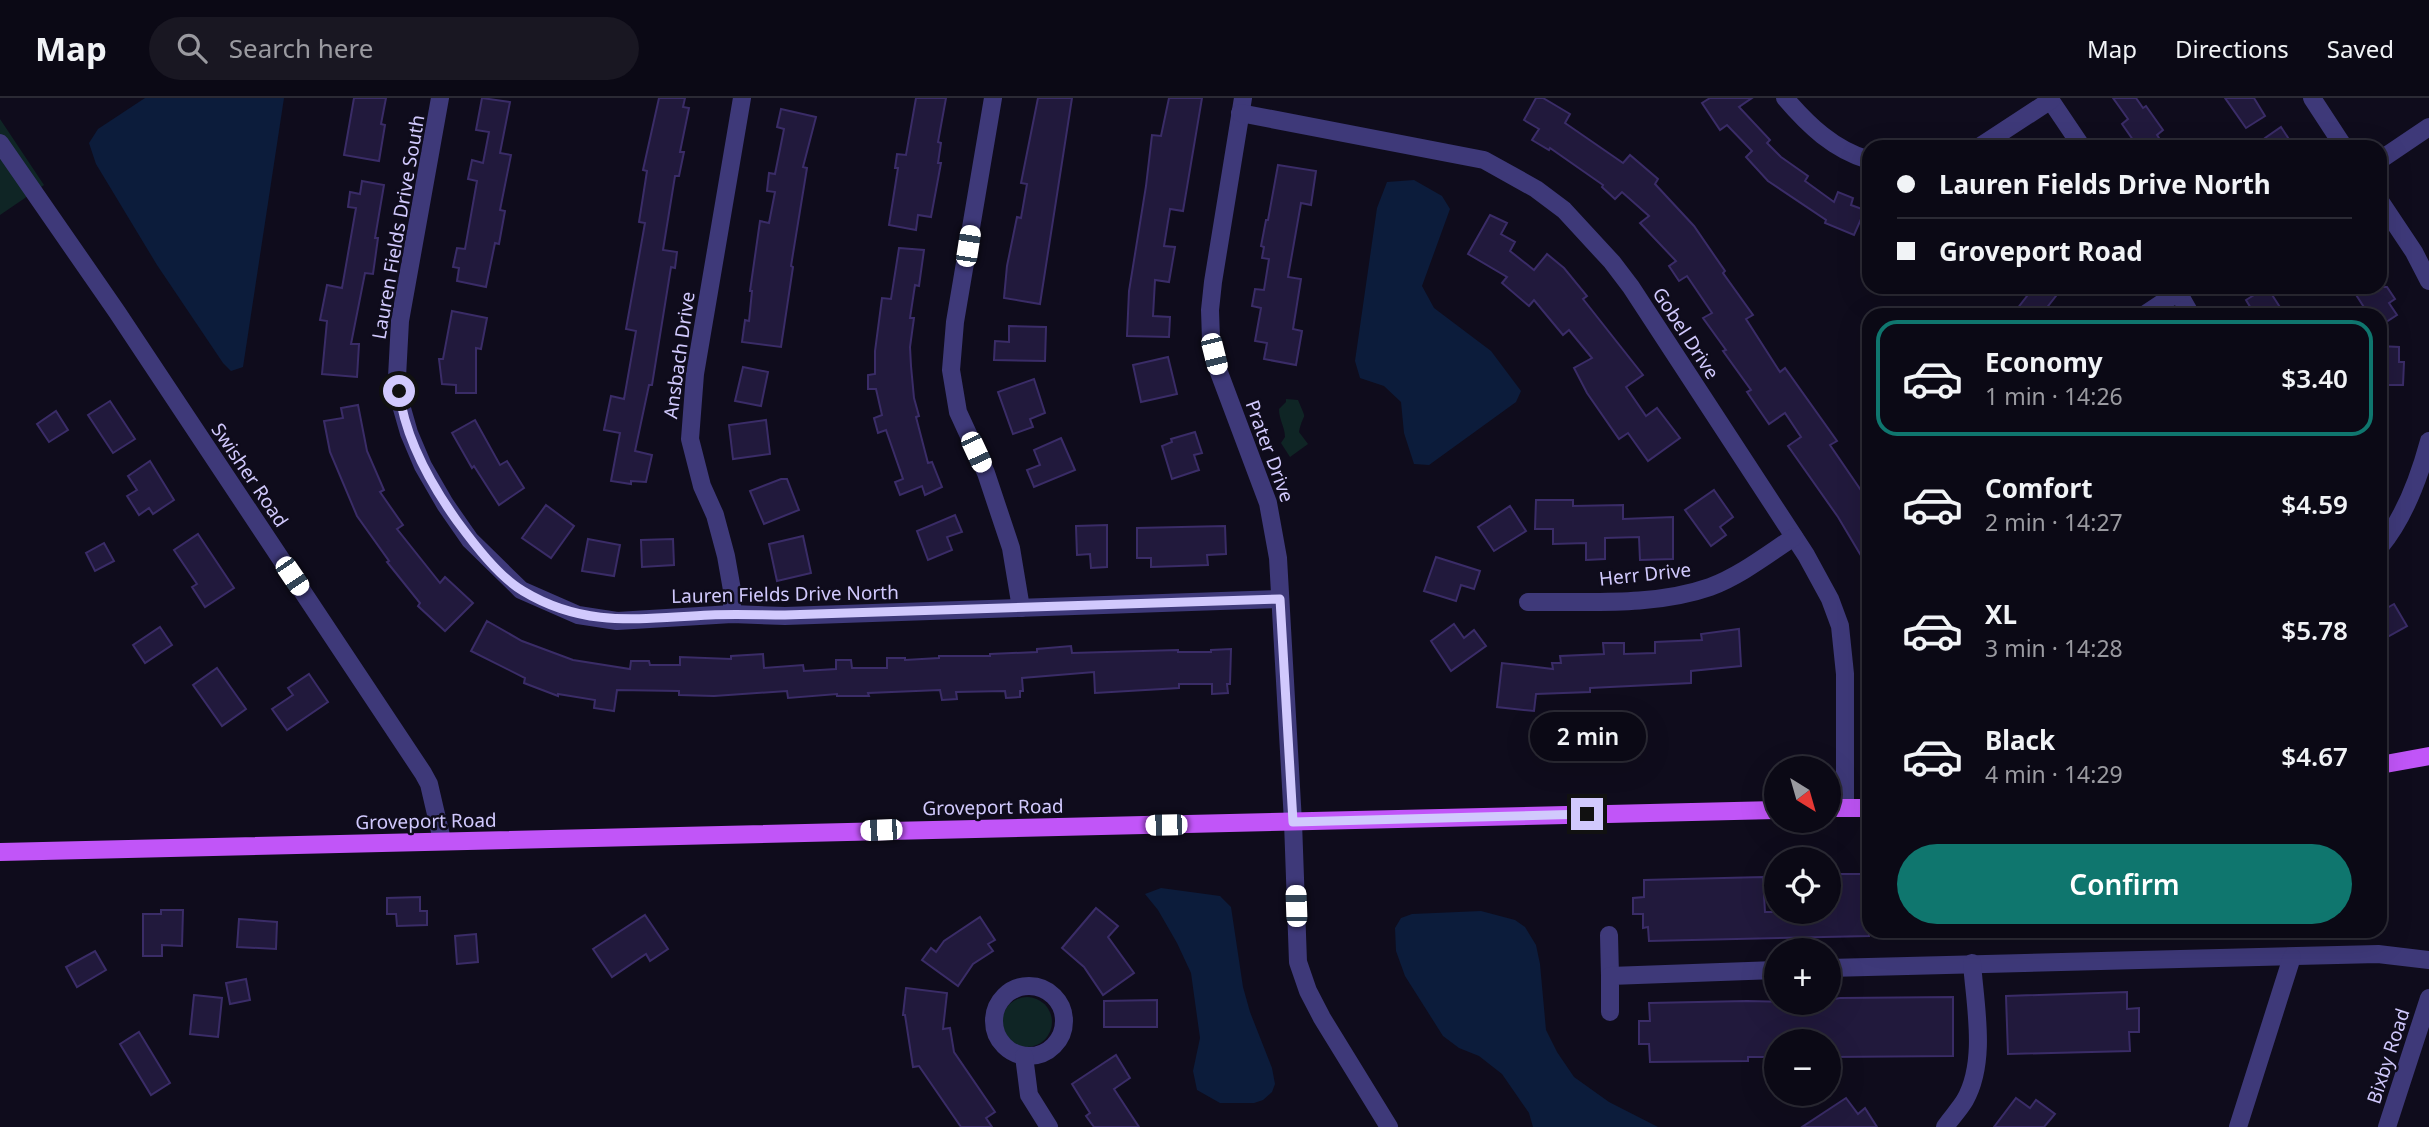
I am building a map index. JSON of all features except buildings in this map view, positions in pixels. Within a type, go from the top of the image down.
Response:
[{"type":"main road","points":[[2387,764],[2429,756]]},
{"type":"main road","points":[[1841,808],[1862,808]]},
{"type":"main road","name":"Groveport Road","points":[[0,852],[1764,810]]},
{"type":"street","name":"Lauren Fields Drive South","points":[[401,405],[397,377],[400,321],[440,98]]},
{"type":"street","name":"Ansbach Drive","points":[[732,614],[732,590],[726,556],[715,515],[702,486],[690,439],[695,373],[741,98]]},
{"type":"street","points":[[993,98],[955,322],[951,370],[958,412],[986,472],[1011,548],[1021,608]]},
{"type":"street","points":[[1785,98],[1814,130],[1862,157]]},
{"type":"street","points":[[2312,98],[2339,140]]},
{"type":"street","points":[[1989,140],[2050,99],[2077,140]]},
{"type":"street","name":"Gobel Drive","points":[[1241,105],[1483,160],[1545,196],[1572,218],[1612,262],[1794,537],[1826,590],[1840,626],[1845,674],[1840,756]]},
{"type":"street","name":"Prater Drive","points":[[1241,105],[1213,282],[1211,340],[1230,405],[1268,502],[1279,558],[1298,962],[1308,991],[1322,1018],[1389,1127]]},
{"type":"street","points":[[2387,155],[2429,127]]},
{"type":"street","name":"Swisher Road","points":[[0,144],[117,312],[423,773],[429,784],[442,840]]},
{"type":"street","points":[[2387,212],[2414,252],[2429,281]]},
{"type":"street","points":[[2154,308],[2173,294]]},
{"type":"street","name":"Lauren Fields Drive North","points":[[401,405],[423,466],[470,540],[521,590],[578,615],[617,621],[732,614],[785,615],[1280,599]]},
{"type":"street","points":[[2387,538],[2420,474],[2429,441]]},
{"type":"street","name":"Herr Drive","points":[[1528,602],[1642,599],[1679,595],[1712,586],[1753,564],[1794,537]]},
{"type":"street","points":[[1609,935],[1610,1012]]},
{"type":"street","points":[[1841,968],[2378,954],[2429,960]]},
{"type":"street","points":[[2238,1127],[2292,957]]},
{"type":"street","points":[[1945,1127],[1966,1099],[1976,1067],[1977,1035],[1972,963]]},
{"type":"street","points":[[1611,976],[1764,970]]},
{"type":"street","points":[[1034,985],[1049,991],[1060,1002],[1065,1018],[1063,1034],[1054,1047],[1040,1055],[1024,1056],[1009,1051],[998,1039],[993,1024],[995,1008],[1004,994],[1018,986],[1034,985]]},
{"type":"street","name":"Bixby Road","points":[[2387,1127],[2429,998]]},
{"type":"street","points":[[1024,1056],[1029,1095],[1049,1127]]},
{"type":"green space","points":[[0,119],[44,185],[0,215]]},
{"type":"green space","points":[[1286,399],[1298,400],[1304,416],[1299,432],[1308,444],[1290,457],[1281,443],[1285,437],[1279,409]]},
{"type":"green space","points":[[1027,997],[1044,1005],[1052,1022],[1044,1039],[1027,1047],[1010,1039],[1002,1022],[1010,1005]]},
{"type":"water","points":[[145,98],[284,98],[243,367],[231,371],[223,363],[157,265],[96,164],[89,143],[98,129]]},
{"type":"water","points":[[1414,180],[1442,196],[1450,209],[1422,286],[1434,308],[1491,351],[1521,391],[1516,402],[1429,465],[1414,464],[1404,433],[1401,402],[1384,386],[1360,378],[1355,361],[1377,208],[1387,182]]},
{"type":"water","points":[[1161,888],[1220,896],[1231,907],[1243,987],[1272,1068],[1275,1084],[1272,1092],[1263,1100],[1254,1103],[1220,1103],[1197,1090],[1193,1071],[1200,1038],[1191,973],[1158,910],[1145,894]]},
{"type":"water","points":[[1481,911],[1515,920],[1525,927],[1536,945],[1546,1030],[1574,1077],[1609,1102],[1658,1127],[1533,1127],[1529,1113],[1502,1074],[1479,1056],[1459,1048],[1443,1036],[1405,976],[1396,951],[1395,928],[1401,918],[1412,914]]},
{"type":"route","points":[[399,391],[409,433],[423,466],[470,540],[521,590],[578,615],[617,621],[732,614],[785,615],[1280,599],[1293,822],[1587,814]]}]
